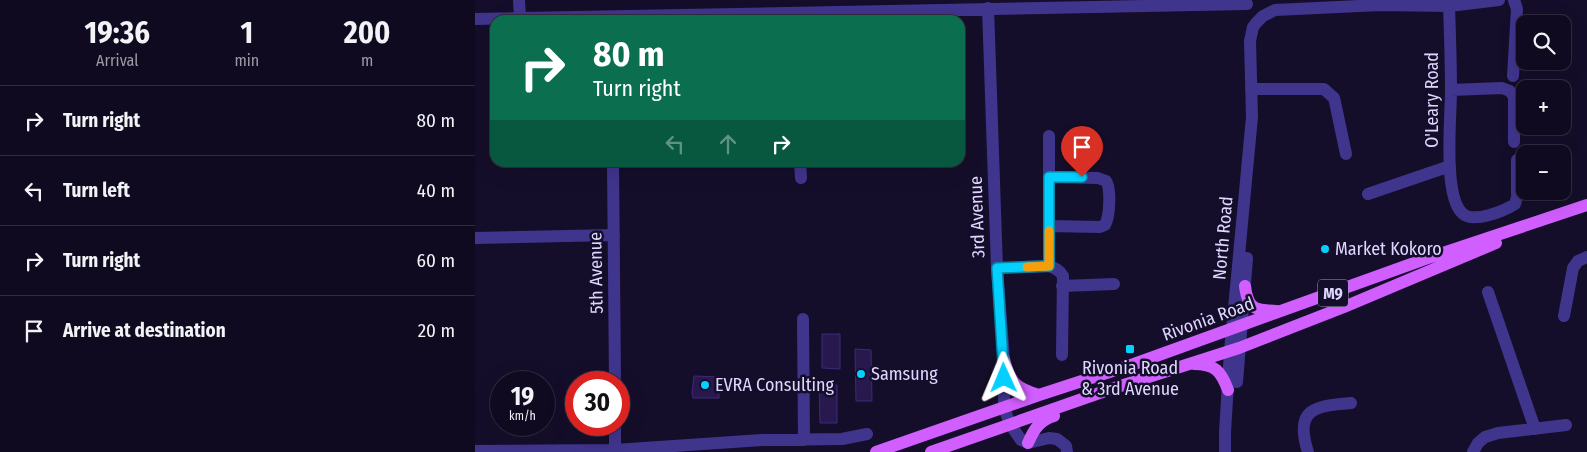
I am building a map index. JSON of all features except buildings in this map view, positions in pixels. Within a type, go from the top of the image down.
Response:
[{"type":"main road","name":"Rivonia Road","points":[[876,452],[1039,394],[1134,364],[1425,259],[1587,205]]},
{"type":"main road","name":"Rivonia Road","points":[[931,452],[1108,390],[1235,349],[1379,292],[1530,229],[1552,217]]},
{"type":"main road","points":[[1245,286],[1247,298],[1253,307],[1283,311]]},
{"type":"main road","points":[[1003,359],[1007,374],[1013,383],[1024,390],[1039,394]]},
{"type":"main road","points":[[1191,364],[1205,364],[1219,371],[1228,390]]},
{"type":"main road","points":[[1028,443],[1035,428],[1043,420],[1096,401],[1108,390]]},
{"type":"street","points":[[519,0],[520,15]]},
{"type":"street","points":[[1381,3],[1449,6],[1499,0]]},
{"type":"street","points":[[1513,76],[1517,9],[1514,0]]},
{"type":"street","points":[[802,15],[831,6],[988,8],[1112,3],[1214,2],[1247,4]]},
{"type":"street","name":"North Road","points":[[1234,452],[1235,349],[1251,117],[1250,41],[1253,27],[1263,16],[1275,10],[1381,3]]},
{"type":"street","name":"O'Leary Road","points":[[1449,6],[1450,166],[1455,202],[1461,213],[1469,218],[1484,216],[1509,208],[1517,200]]},
{"type":"street","name":"3rd Avenue","points":[[988,8],[1004,408],[1010,424]]},
{"type":"street","points":[[475,19],[490,19]]},
{"type":"street","points":[[1451,90],[1502,88],[1510,90],[1514,97],[1514,142]]},
{"type":"street","points":[[1251,89],[1324,89],[1334,98],[1346,154]]},
{"type":"street","name":"North Road","points":[[1236,327],[1245,286],[1255,136],[1251,117]]},
{"type":"street","points":[[1049,136],[1049,266]]},
{"type":"street","points":[[1369,194],[1450,166]]},
{"type":"street","name":"5th Avenue","points":[[613,167],[615,371]]},
{"type":"street","points":[[800,167],[801,178]]},
{"type":"street","points":[[1049,177],[1098,178],[1106,181],[1109,188],[1108,218],[1105,225],[1100,227],[1049,226]]},
{"type":"street","points":[[475,238],[613,235]]},
{"type":"street","points":[[1564,316],[1573,268],[1578,261],[1587,257]]},
{"type":"street","points":[[997,268],[1049,266],[1061,272],[1063,276],[1062,355]]},
{"type":"street","points":[[1062,286],[1114,284]]},
{"type":"street","points":[[1488,292],[1535,429]]},
{"type":"street","points":[[803,318],[804,440]]},
{"type":"street","name":"North Road","points":[[1225,452],[1228,390],[1235,349]]},
{"type":"street","points":[[1308,452],[1303,430],[1308,414],[1319,407],[1351,403]]},
{"type":"street","points":[[1010,424],[1019,438],[1028,443],[1057,438],[1066,446],[1067,452]]},
{"type":"street","points":[[1473,452],[1478,443],[1485,437],[1498,433],[1567,426]]},
{"type":"street","points":[[475,451],[615,450],[762,440],[841,439],[867,434]]},
{"type":"street","points":[[615,436],[615,450]]},
{"type":"street","points":[[762,440],[768,447],[769,452]]},
{"type":"street","points":[[703,445],[722,452]]},
{"type":"slow traffic","points":[[1027,267],[1049,266],[1049,231]]},
{"type":"place","name":"Market Kokoro","points":[[1325,249]]},
{"type":"place","name":"Rivonia Road & 3rd Avenue","points":[[1130,349]]},
{"type":"place","name":"Samsung","points":[[861,374]]},
{"type":"place","name":"EVRA Consulting","points":[[705,385]]},
{"type":"route","points":[[1004,378],[997,268],[1049,266],[1049,177],[1082,177]]}]
